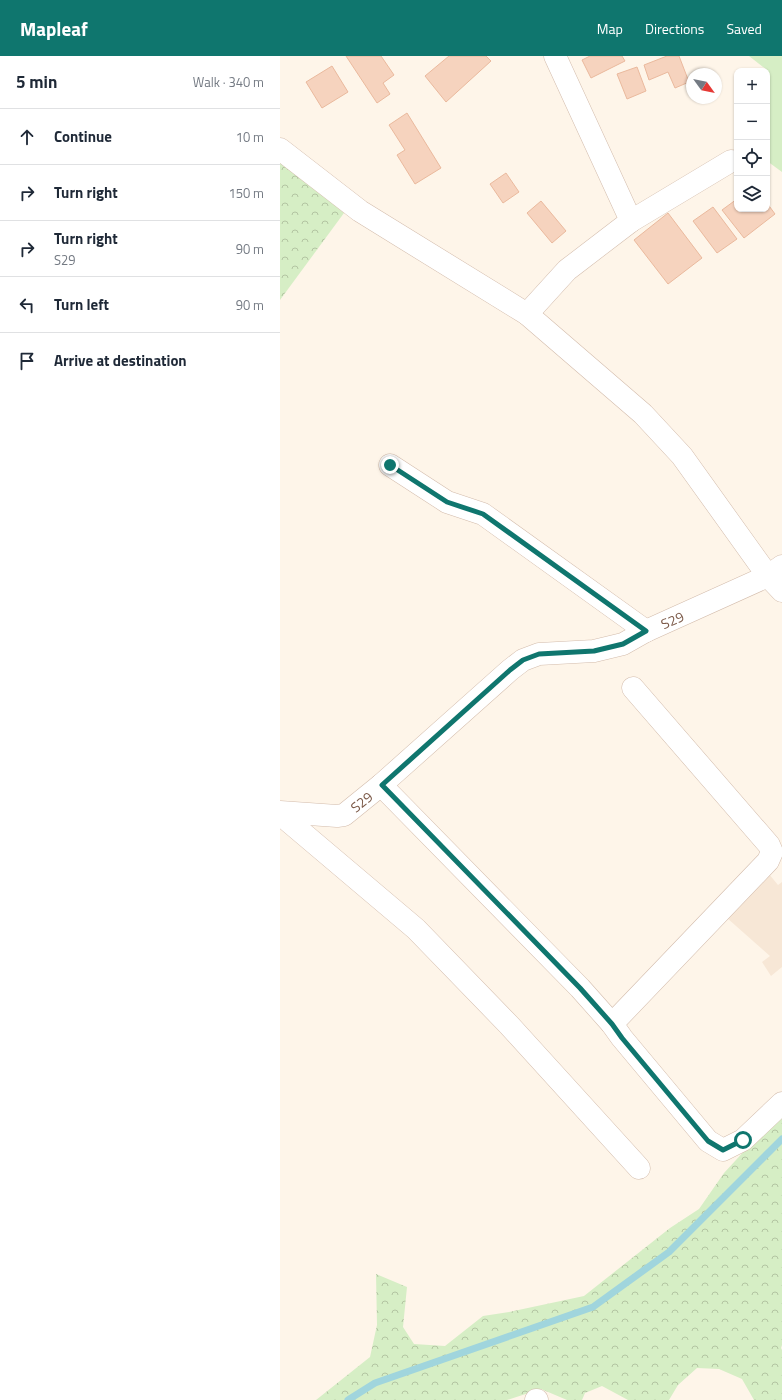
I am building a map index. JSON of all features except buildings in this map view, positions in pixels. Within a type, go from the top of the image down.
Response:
[{"type":"street","points":[[555,56],[631,221]]},
{"type":"street","points":[[280,149],[360,210],[527,314],[626,398],[653,424],[682,456],[777,578]]},
{"type":"street","points":[[527,314],[567,270],[631,221],[731,161]]},
{"type":"street","points":[[390,465],[447,502],[483,514],[646,631]]},
{"type":"street","name":"S29","points":[[280,813],[337,816],[344,815],[382,785],[523,660],[539,654],[594,651],[623,644],[646,631],[777,578]]},
{"type":"street","points":[[612,1024],[768,861],[772,852],[769,845],[632,688]]},
{"type":"street","points":[[382,785],[574,982],[612,1024],[708,1141],[723,1150],[743,1140],[782,1103]]},
{"type":"street","points":[[280,813],[416,929],[509,1025],[639,1168]]},
{"type":"shaded area","points":[[769,874],[778,885],[782,882],[782,967],[771,976],[762,962],[770,956],[727,918]]},
{"type":"green space","points":[[749,56],[782,56],[782,172],[770,163],[770,68],[764,68]]},
{"type":"green space","points":[[280,156],[344,213],[280,300]]},
{"type":"green space","points":[[782,1114],[782,1400],[754,1400],[742,1379],[719,1369],[697,1368],[678,1385],[669,1400],[628,1400],[602,1386],[585,1393],[582,1400],[567,1400],[541,1389],[507,1400],[316,1400],[370,1357],[377,1325],[376,1274],[407,1287],[403,1327],[414,1344],[445,1346],[483,1316],[584,1296],[670,1228],[699,1209],[724,1173]]},
{"type":"waterway","points":[[348,1400],[375,1383],[593,1307],[669,1252],[782,1139]]},
{"type":"route","points":[[390,465],[447,502],[483,514],[646,631],[623,644],[594,651],[539,654],[523,660],[382,785],[580,988],[612,1024],[708,1141],[723,1150],[743,1140]]}]
